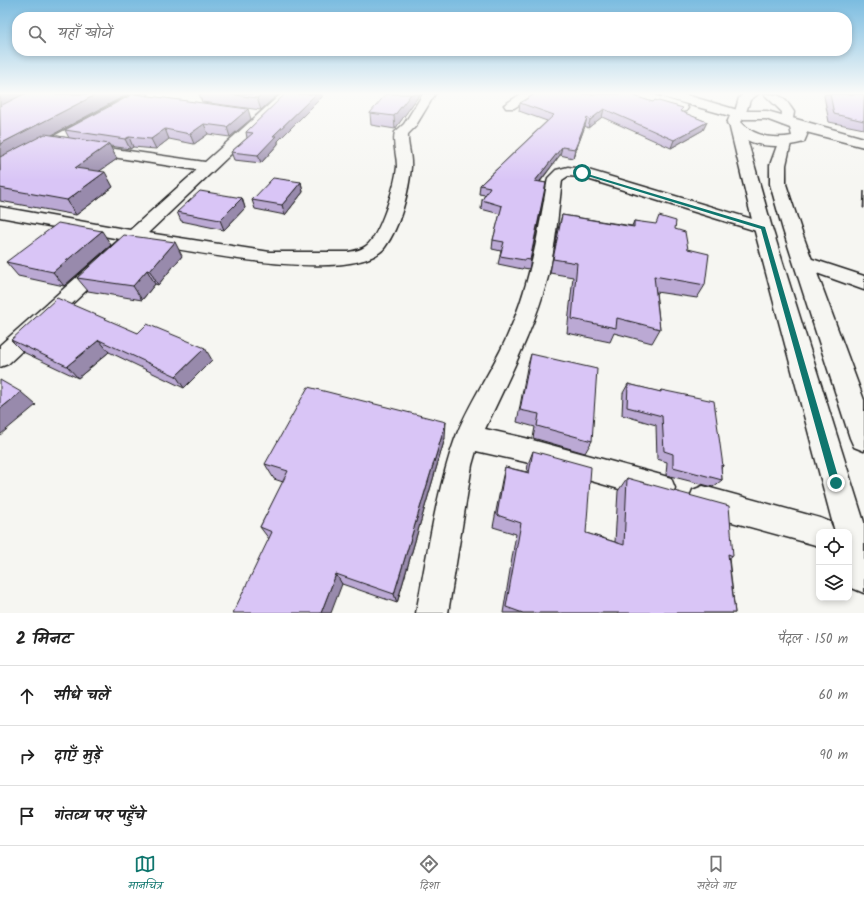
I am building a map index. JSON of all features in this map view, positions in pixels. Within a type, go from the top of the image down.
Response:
[{"type":"street","points":[[0,171],[93,123]]},
{"type":"street","points":[[0,358],[258,123]]},
{"type":"street","points":[[0,212],[270,258],[349,258],[363,255],[373,250],[379,243],[395,209],[404,166],[401,136],[402,132],[409,127],[412,123]]},
{"type":"street","points":[[737,123],[763,228],[848,529]]},
{"type":"street","points":[[738,123],[754,138],[792,132],[864,143]]},
{"type":"street","points":[[778,123],[792,132],[864,155]]},
{"type":"street","points":[[790,123],[792,132],[778,165],[778,184],[803,262],[864,438]]},
{"type":"street","points":[[53,143],[208,167]]},
{"type":"street","points":[[432,613],[459,465],[468,436],[519,333],[532,301],[539,276],[555,178],[561,173],[570,171],[582,173],[763,228]]},
{"type":"street","points":[[803,262],[864,283]]},
{"type":"street","points":[[468,436],[525,450],[816,531]]},
{"type":"street","points":[[852,544],[864,576]]},
{"type":"building","points":[[0,123],[42,123],[0,144]]},
{"type":"building","points":[[79,123],[232,123],[227,127],[204,124],[190,134],[165,129],[151,139],[129,137],[125,139],[65,130]]},
{"type":"building","points":[[256,123],[287,123],[273,136],[276,136],[258,155],[231,152],[253,133],[246,132]]},
{"type":"building","points":[[546,123],[585,123],[575,149],[562,147],[535,181],[546,183],[530,260],[500,256],[504,242],[493,240],[502,206],[482,200],[490,187],[480,185]]},
{"type":"building","points":[[635,123],[706,123],[674,140]]},
{"type":"building","points":[[45,134],[109,144],[75,168],[105,172],[67,200],[0,188],[0,157]]},
{"type":"building","points":[[273,178],[301,182],[282,205],[252,200]]},
{"type":"building","points":[[200,191],[242,198],[220,220],[177,212]]},
{"type":"building","points":[[562,215],[634,227],[634,221],[656,224],[659,216],[676,221],[675,229],[685,232],[688,249],[709,254],[705,285],[654,276],[660,329],[617,318],[616,328],[572,319],[577,263],[553,259]]},
{"type":"building","points":[[58,223],[102,231],[53,272],[6,262]]},
{"type":"building","points":[[124,235],[175,242],[150,271],[147,270],[133,286],[77,278]]},
{"type":"building","points":[[57,298],[138,333],[147,324],[205,348],[176,376],[99,340],[67,366],[11,340]]},
{"type":"building","points":[[531,354],[597,369],[592,441],[537,426],[539,414],[520,410]]},
{"type":"building","points":[[0,380],[21,392],[0,409]]},
{"type":"building","points":[[628,384],[661,392],[661,390],[714,401],[723,466],[721,465],[722,480],[673,467],[673,454],[664,451],[662,416],[627,407]]},
{"type":"building","points":[[308,387],[446,422],[394,594],[336,574],[321,613],[233,613],[272,532],[260,527],[288,471],[265,464]]},
{"type":"building","points":[[533,451],[591,467],[586,533],[624,545],[627,478],[729,506],[733,556],[728,554],[735,613],[523,613],[506,607],[521,523],[497,515],[505,467],[529,473]]},
{"type":"route","points":[[582,173],[763,228],[836,483]]}]
